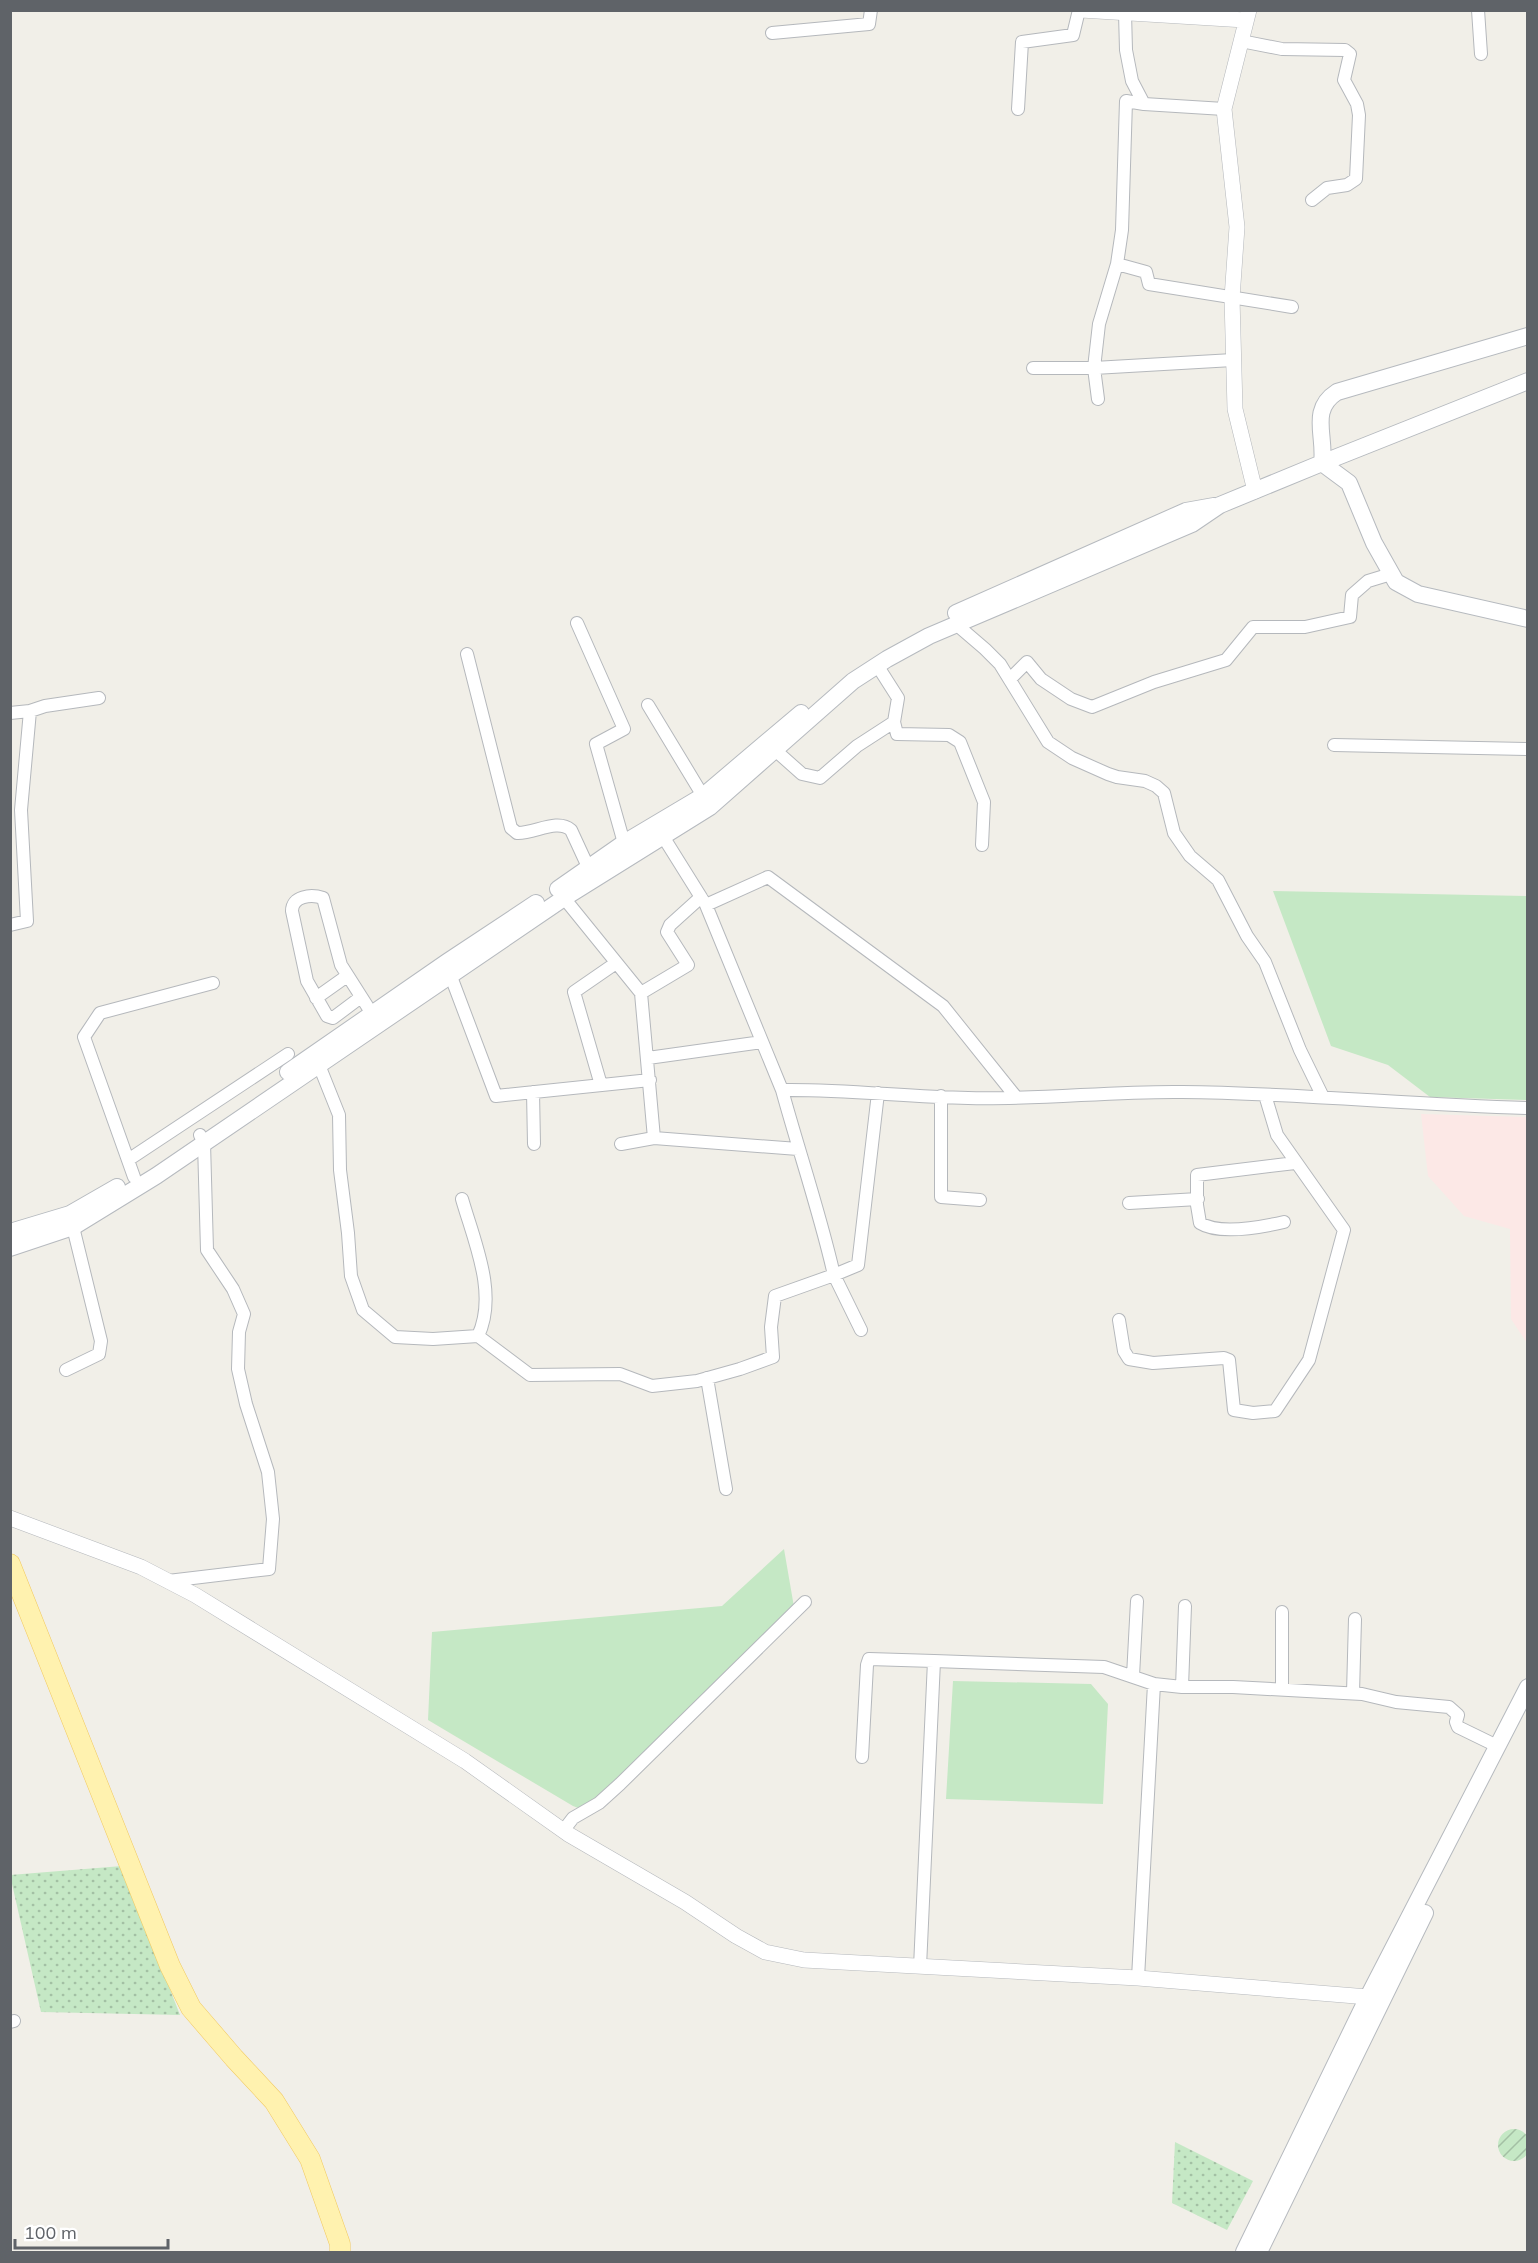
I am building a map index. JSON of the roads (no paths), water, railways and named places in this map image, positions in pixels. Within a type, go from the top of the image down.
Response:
[{"type":"main road","points":[[1322,463],[1324,454],[1320,418],[1322,407],[1337,392],[1527,336]]},
{"type":"main road","points":[[10,1232],[70,1214],[202,1139],[319,1065],[375,1019],[624,843],[660,831],[710,807],[853,681],[877,664],[1186,511],[1220,505],[1527,381]]},
{"type":"main road","points":[[1322,463],[1349,483],[1374,543],[1396,582],[1418,594],[1527,619]]},
{"type":"main road","points":[[10,1248],[73,1227],[156,1176],[340,1035],[375,1019],[450,974],[564,898],[660,831],[872,655],[948,617],[1030,587]]},
{"type":"main road","points":[[10,1564],[170,1966],[191,2008],[274,2101],[309,2159],[340,2244],[340,2253]]},
{"type":"main road","points":[[1244,2253],[1399,1950],[1527,1687]]},
{"type":"main road","points":[[1399,1950],[1527,1709]]},
{"type":"main road","points":[[1259,2253],[1334,2100],[1376,1996]]},
{"type":"street","points":[[772,33],[868,24],[871,10]]},
{"type":"street","points":[[1018,109],[1022,42],[1072,35],[1080,10],[1247,15],[1224,109],[1237,227],[1232,298],[1235,410],[1255,491]]},
{"type":"street","points":[[1478,10],[1481,54]]},
{"type":"street","points":[[1125,13],[1126,50],[1132,81],[1144,104]]},
{"type":"street","points":[[1240,41],[1282,49],[1345,50],[1350,54],[1344,80],[1357,104],[1359,115],[1356,179],[1347,185],[1327,188],[1312,200]]},
{"type":"street","points":[[1098,399],[1094,368],[1099,324],[1117,264],[1122,220],[1126,101],[1224,109]]},
{"type":"street","points":[[1117,264],[1146,272],[1149,284],[1292,308]]},
{"type":"street","points":[[1033,368],[1094,368],[1233,360]]},
{"type":"street","points":[[1010,679],[1027,662],[1041,678],[1071,699],[1092,707],[1154,682],[1226,660],[1253,627],[1305,627],[1350,617],[1352,595],[1368,581],[1392,574]]},
{"type":"street","points":[[577,623],[624,729],[596,744],[624,843]]},
{"type":"street","points":[[957,625],[985,648],[1010,679],[1048,742],[1072,758],[1108,774],[1145,781],[1156,786],[1164,794],[1174,833],[1190,856],[1218,880],[1247,936],[1265,962],[1300,1050],[1323,1097]]},
{"type":"street","points":[[467,654],[511,828],[517,833],[524,834],[566,825],[571,830],[589,869]]},
{"type":"street","points":[[877,664],[898,698],[894,722],[897,734],[949,735],[960,742],[984,802],[982,845]]},
{"type":"street","points":[[10,713],[99,698]]},
{"type":"street","points":[[648,705],[703,796]]},
{"type":"street","points":[[10,925],[27,921],[21,810],[30,711]]},
{"type":"street","points":[[775,750],[802,774],[820,778],[857,746],[894,722]]},
{"type":"street","points":[[1334,745],[1527,749]]},
{"type":"street","points":[[660,831],[703,901],[782,1090],[825,1236],[834,1275],[861,1330]]},
{"type":"street","points":[[641,993],[688,965],[667,932],[670,925],[703,901],[768,877],[943,1006],[1016,1097]]},
{"type":"street","points":[[340,1035],[307,981],[292,911],[292,904],[295,901],[317,896],[323,898],[341,965],[375,1019]]},
{"type":"street","points":[[564,898],[641,993],[654,1138]]},
{"type":"street","points":[[601,1085],[574,992],[616,963]]},
{"type":"street","points":[[450,974],[496,1096],[650,1080]]},
{"type":"street","points":[[316,998],[347,976]]},
{"type":"street","points":[[134,1177],[84,1037],[100,1013],[213,983]]},
{"type":"street","points":[[330,1018],[361,997]]},
{"type":"street","points":[[648,1058],[762,1042]]},
{"type":"street","points":[[128,1160],[288,1054]]},
{"type":"street","points":[[319,1065],[339,1115],[340,1170],[351,1276],[363,1310],[395,1337],[433,1339],[478,1336],[530,1375],[620,1374],[652,1386],[707,1378],[773,1358],[771,1327],[775,1296],[858,1265],[878,1093]]},
{"type":"street","points":[[782,1090],[814,1089],[941,1096],[1016,1097],[1181,1092],[1527,1108]]},
{"type":"street","points":[[533,1092],[534,1144]]},
{"type":"street","points":[[1119,1320],[1124,1351],[1129,1359],[1153,1363],[1224,1358],[1229,1360],[1234,1410],[1253,1413],[1275,1411],[1309,1360],[1344,1230],[1276,1135],[1265,1095]]},
{"type":"street","points":[[941,1096],[942,1197],[980,1200]]},
{"type":"street","points":[[621,1144],[654,1138],[798,1149]]},
{"type":"street","points":[[168,1581],[268,1569],[273,1519],[268,1472],[238,1369],[239,1332],[244,1314],[233,1289],[207,1250],[202,1139]]},
{"type":"street","points":[[1284,1222],[1261,1227],[1209,1229],[1200,1223],[1197,1175],[1295,1163]]},
{"type":"street","points":[[462,1199],[486,1278],[483,1326],[478,1336]]},
{"type":"street","points":[[1129,1203],[1198,1199]]},
{"type":"street","points":[[66,1370],[99,1354],[101,1341],[73,1227]]},
{"type":"street","points":[[707,1378],[726,1489]]},
{"type":"street","points":[[10,1518],[141,1567],[195,1595],[465,1761],[563,1831],[765,1952],[804,1960],[1138,1978],[1376,1996]]},
{"type":"street","points":[[1133,1676],[1137,1601]]},
{"type":"street","points":[[563,1831],[573,1818],[599,1803],[620,1784],[805,1602]]},
{"type":"street","points":[[1182,1687],[1185,1606]]},
{"type":"street","points":[[1282,1612],[1282,1689]]},
{"type":"street","points":[[1353,1693],[1355,1619]]},
{"type":"street","points":[[862,1757],[869,1659],[1104,1667],[1154,1684],[1182,1687],[1353,1693],[1396,1702],[1449,1707],[1458,1715],[1456,1722],[1458,1726],[1497,1746]]},
{"type":"street","points":[[920,1967],[934,1661]]},
{"type":"street","points":[[1138,1978],[1154,1684]]}]
